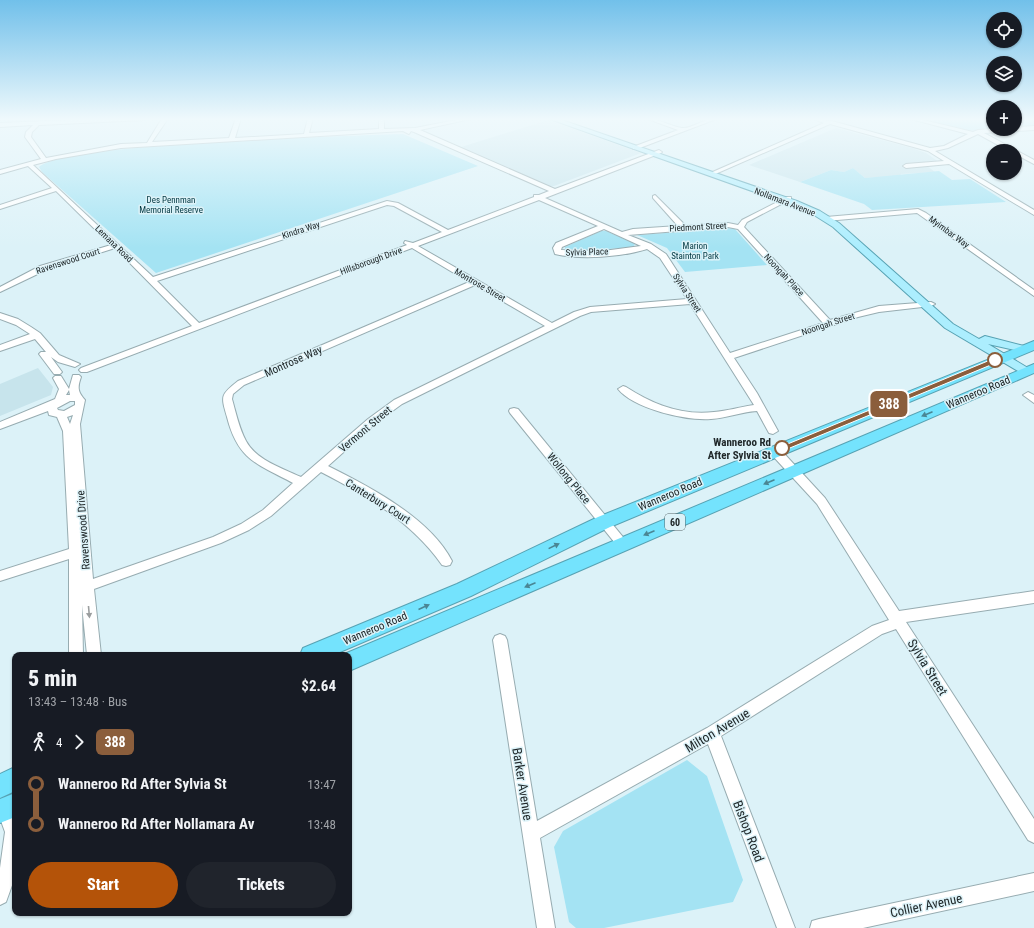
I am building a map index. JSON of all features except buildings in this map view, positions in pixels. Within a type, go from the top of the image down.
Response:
[{"type":"highway","name":"Wanneroo Road","points":[[317,652],[464,590],[604,522],[1029,347]]},
{"type":"highway","name":"Wanneroo Road","points":[[352,661],[1031,370]]},
{"type":"highway","points":[[0,786],[12,780]]},
{"type":"main road","name":"Nollamara Avenue","points":[[679,161],[787,199],[830,218],[836,225],[927,304],[949,326],[976,342],[1031,370]]},
{"type":"main road","name":"Nollamara Avenue","points":[[927,304],[1005,356]]},
{"type":"main road","points":[[966,331],[993,343],[1029,347]]},
{"type":"main road","points":[[976,342],[988,354],[984,365]]},
{"type":"street","points":[[0,172],[39,161]]},
{"type":"street","name":"Sylvia Street","points":[[477,161],[546,193],[604,226],[648,246],[663,256],[728,356],[773,431]]},
{"type":"street","name":"Hillsborough Drive","points":[[58,375],[64,367],[79,366],[196,326],[632,161]]},
{"type":"street","points":[[713,173],[741,161]]},
{"type":"street","points":[[944,161],[949,165]]},
{"type":"street","name":"Lemana Road","points":[[28,164],[56,188],[152,280],[196,326]]},
{"type":"street","points":[[906,166],[949,165],[958,167],[1034,213]]},
{"type":"street","points":[[0,207],[56,188]]},
{"type":"street","points":[[655,197],[683,227]]},
{"type":"street","name":"Piedmont Street","points":[[622,234],[633,231],[683,227],[728,225],[740,227],[744,221],[787,199]]},
{"type":"street","name":"Kindra Way","points":[[152,280],[378,205],[396,204],[445,231]]},
{"type":"street","name":"Myimbar Way","points":[[830,218],[918,211],[1034,294]]},
{"type":"street","name":"Sylvia Place","points":[[604,226],[559,245],[557,248],[558,252],[570,254],[637,249],[648,246]]},
{"type":"street","name":"Noongah Place","points":[[740,227],[828,323]]},
{"type":"street","name":"Montrose Street","points":[[410,244],[551,326]]},
{"type":"street","name":"Ravenswood Court","points":[[0,290],[43,268],[115,246]]},
{"type":"street","name":"Montrose Way","points":[[302,483],[252,455],[245,448],[240,440],[227,399],[228,393],[241,384],[475,282]]},
{"type":"street","name":"Vermont Street","points":[[82,589],[217,540],[245,527],[267,513],[372,421],[398,402],[551,326],[577,314],[590,310],[693,301]]},
{"type":"street","name":"Noongah Street","points":[[728,356],[742,353],[828,323],[879,309],[927,304]]},
{"type":"street","name":"Ravenswood Drive","points":[[0,316],[20,324],[55,358],[79,366]]},
{"type":"street","name":"Ravenswood Drive","points":[[0,321],[34,336],[58,375],[64,389],[58,409],[68,431],[80,550]]},
{"type":"street","points":[[0,348],[34,336]]},
{"type":"street","points":[[58,375],[65,380],[76,377],[79,366]]},
{"type":"street","name":"Ravenswood Drive","points":[[76,377],[73,390],[78,402],[75,424],[82,589],[93,652]]},
{"type":"street","points":[[623,389],[636,399],[650,405],[691,416],[707,417],[723,415],[738,410],[760,408]]},
{"type":"street","points":[[3,425],[58,409],[72,412],[78,402],[68,398],[58,409]]},
{"type":"street","name":"Wollong Place","points":[[514,411],[623,545]]},
{"type":"street","name":"Sylvia Street","points":[[779,449],[798,469],[821,501],[1034,834]]},
{"type":"street","name":"Canterbury Court","points":[[320,467],[334,474],[415,524],[437,547],[446,561]]},
{"type":"street","points":[[0,576],[80,550]]},
{"type":"street","name":"Ravenswood Drive","points":[[76,652],[82,589]]},
{"type":"street","name":"Milton Avenue","points":[[531,834],[712,733],[877,630],[898,620],[1034,597]]},
{"type":"street","name":"Barker Avenue","points":[[500,640],[546,928]]},
{"type":"street","name":"Bishop Road","points":[[712,733],[786,928]]},
{"type":"street","points":[[7,808],[12,825]]},
{"type":"street","points":[[0,896],[12,861]]},
{"type":"street","name":"Collier Avenue","points":[[819,928],[1034,882]]},
{"type":"shaded area","points":[[490,161],[619,161],[554,186],[549,186]]},
{"type":"shaded area","points":[[758,161],[938,161],[943,165],[927,166],[935,172],[900,174],[903,176],[865,178],[853,168],[844,172],[831,170],[800,182],[749,165]]},
{"type":"shaded area","points":[[38,368],[53,387],[51,395],[0,416],[0,384]]},
{"type":"green space","name":"Des Pennman Memorial Reserve","points":[[53,161],[467,161],[478,166],[156,273],[42,172],[39,167]]},
{"type":"green space","points":[[853,168],[865,178],[939,171],[952,180],[970,179],[1006,202],[872,210],[864,204],[800,182],[831,170],[844,172]]},
{"type":"green space","name":"Marion Stainton Park","points":[[734,228],[767,265],[685,272],[667,248],[637,235]]},
{"type":"green space","points":[[601,231],[606,231],[635,244],[633,247],[571,252],[565,250],[565,247]]},
{"type":"green space","points":[[687,760],[707,776],[743,880],[733,902],[604,928],[576,928],[569,922],[554,847],[563,831]]},
{"type":"bus line","name":"388","points":[[782,448],[995,360]]},
{"type":"place","name":"Wanneroo Rd After Sylvia St","points":[[782,448]]}]
